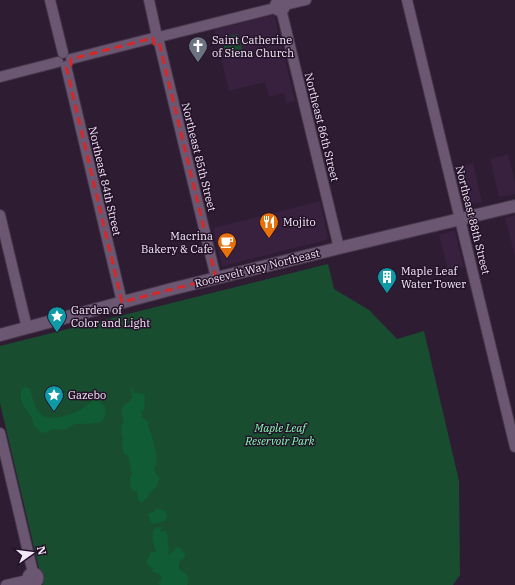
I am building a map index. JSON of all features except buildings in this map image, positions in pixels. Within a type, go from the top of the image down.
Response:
[{"type":"main road","name":"Roosevelt Way Northeast","points":[[0,335],[216,278],[515,206]]},
{"type":"street","name":"Northeast 84th Street","points":[[50,0],[122,302]]},
{"type":"street","name":"Northeast 85th Street","points":[[149,0],[216,278]]},
{"type":"street","points":[[0,77],[280,5],[306,0]]},
{"type":"street","name":"Northeast 88th Street","points":[[407,0],[515,447]]},
{"type":"street","name":"Northeast 86th Street","points":[[280,5],[339,248]]},
{"type":"street","points":[[0,215],[27,328]]},
{"type":"street","points":[[0,433],[3,460],[33,580],[6,585]]},
{"type":"highlighted area","points":[[153,38],[154,44],[159,42],[216,278],[122,302],[66,66],[71,65],[71,59]]},
{"type":"shaded area","points":[[273,15],[275,17],[295,101],[286,103],[284,93],[269,97],[265,82],[229,91],[214,30]]},
{"type":"shaded area","points":[[508,154],[515,182],[515,194],[499,197],[490,159]]},
{"type":"shaded area","points":[[473,163],[482,202],[464,206],[455,168]]},
{"type":"shaded area","points":[[320,201],[328,238],[326,240],[224,266],[222,265],[213,228]]},
{"type":"shaded area","points":[[515,215],[515,256],[505,218]]},
{"type":"shaded area","points":[[453,231],[455,232],[464,267],[448,271],[439,235]]},
{"type":"green space","points":[[238,34],[243,53],[226,57],[222,38]]},
{"type":"green space","name":"Maple Leaf Reservoir Park","points":[[328,264],[334,289],[369,310],[397,339],[424,331],[459,481],[460,575],[453,585],[43,585],[0,403],[0,346]]},
{"type":"green space","points":[[24,387],[30,389],[37,410],[46,417],[51,418],[73,413],[82,409],[94,399],[104,405],[106,411],[104,418],[102,422],[77,424],[65,429],[54,429],[47,433],[41,432],[35,426],[29,412],[25,409],[22,403],[21,392]]},
{"type":"green space","points":[[132,388],[133,393],[144,394],[145,397],[144,410],[141,411],[142,418],[149,423],[148,426],[157,457],[157,465],[154,466],[154,470],[160,478],[156,487],[142,503],[138,500],[136,490],[133,491],[131,488],[130,478],[132,474],[128,455],[124,454],[122,446],[123,439],[121,425],[124,423],[121,410],[126,403],[130,402],[132,397],[130,389]]},
{"type":"green space","points":[[154,509],[166,511],[165,514],[167,514],[167,518],[165,521],[153,524],[151,523],[148,514],[154,512]]},
{"type":"green space","points":[[158,527],[161,527],[160,532],[165,531],[168,535],[168,554],[169,555],[177,547],[181,548],[186,554],[179,562],[179,569],[188,577],[187,585],[160,585],[158,583],[161,581],[160,574],[152,571],[153,568],[146,562],[150,556],[150,553],[156,551],[152,535],[153,532]]},
{"type":"place","name":"Saint Catherine of Siena Church","points":[[198,63]]},
{"type":"place","name":"Mojito","points":[[269,239]]},
{"type":"place","name":"Macrina Bakery & Cafe","points":[[227,259]]},
{"type":"place","name":"Maple Leaf Water Tower","points":[[387,294]]},
{"type":"place","name":"Garden of Color and Light","points":[[57,333]]},
{"type":"place","name":"Gazebo","points":[[54,412]]}]
